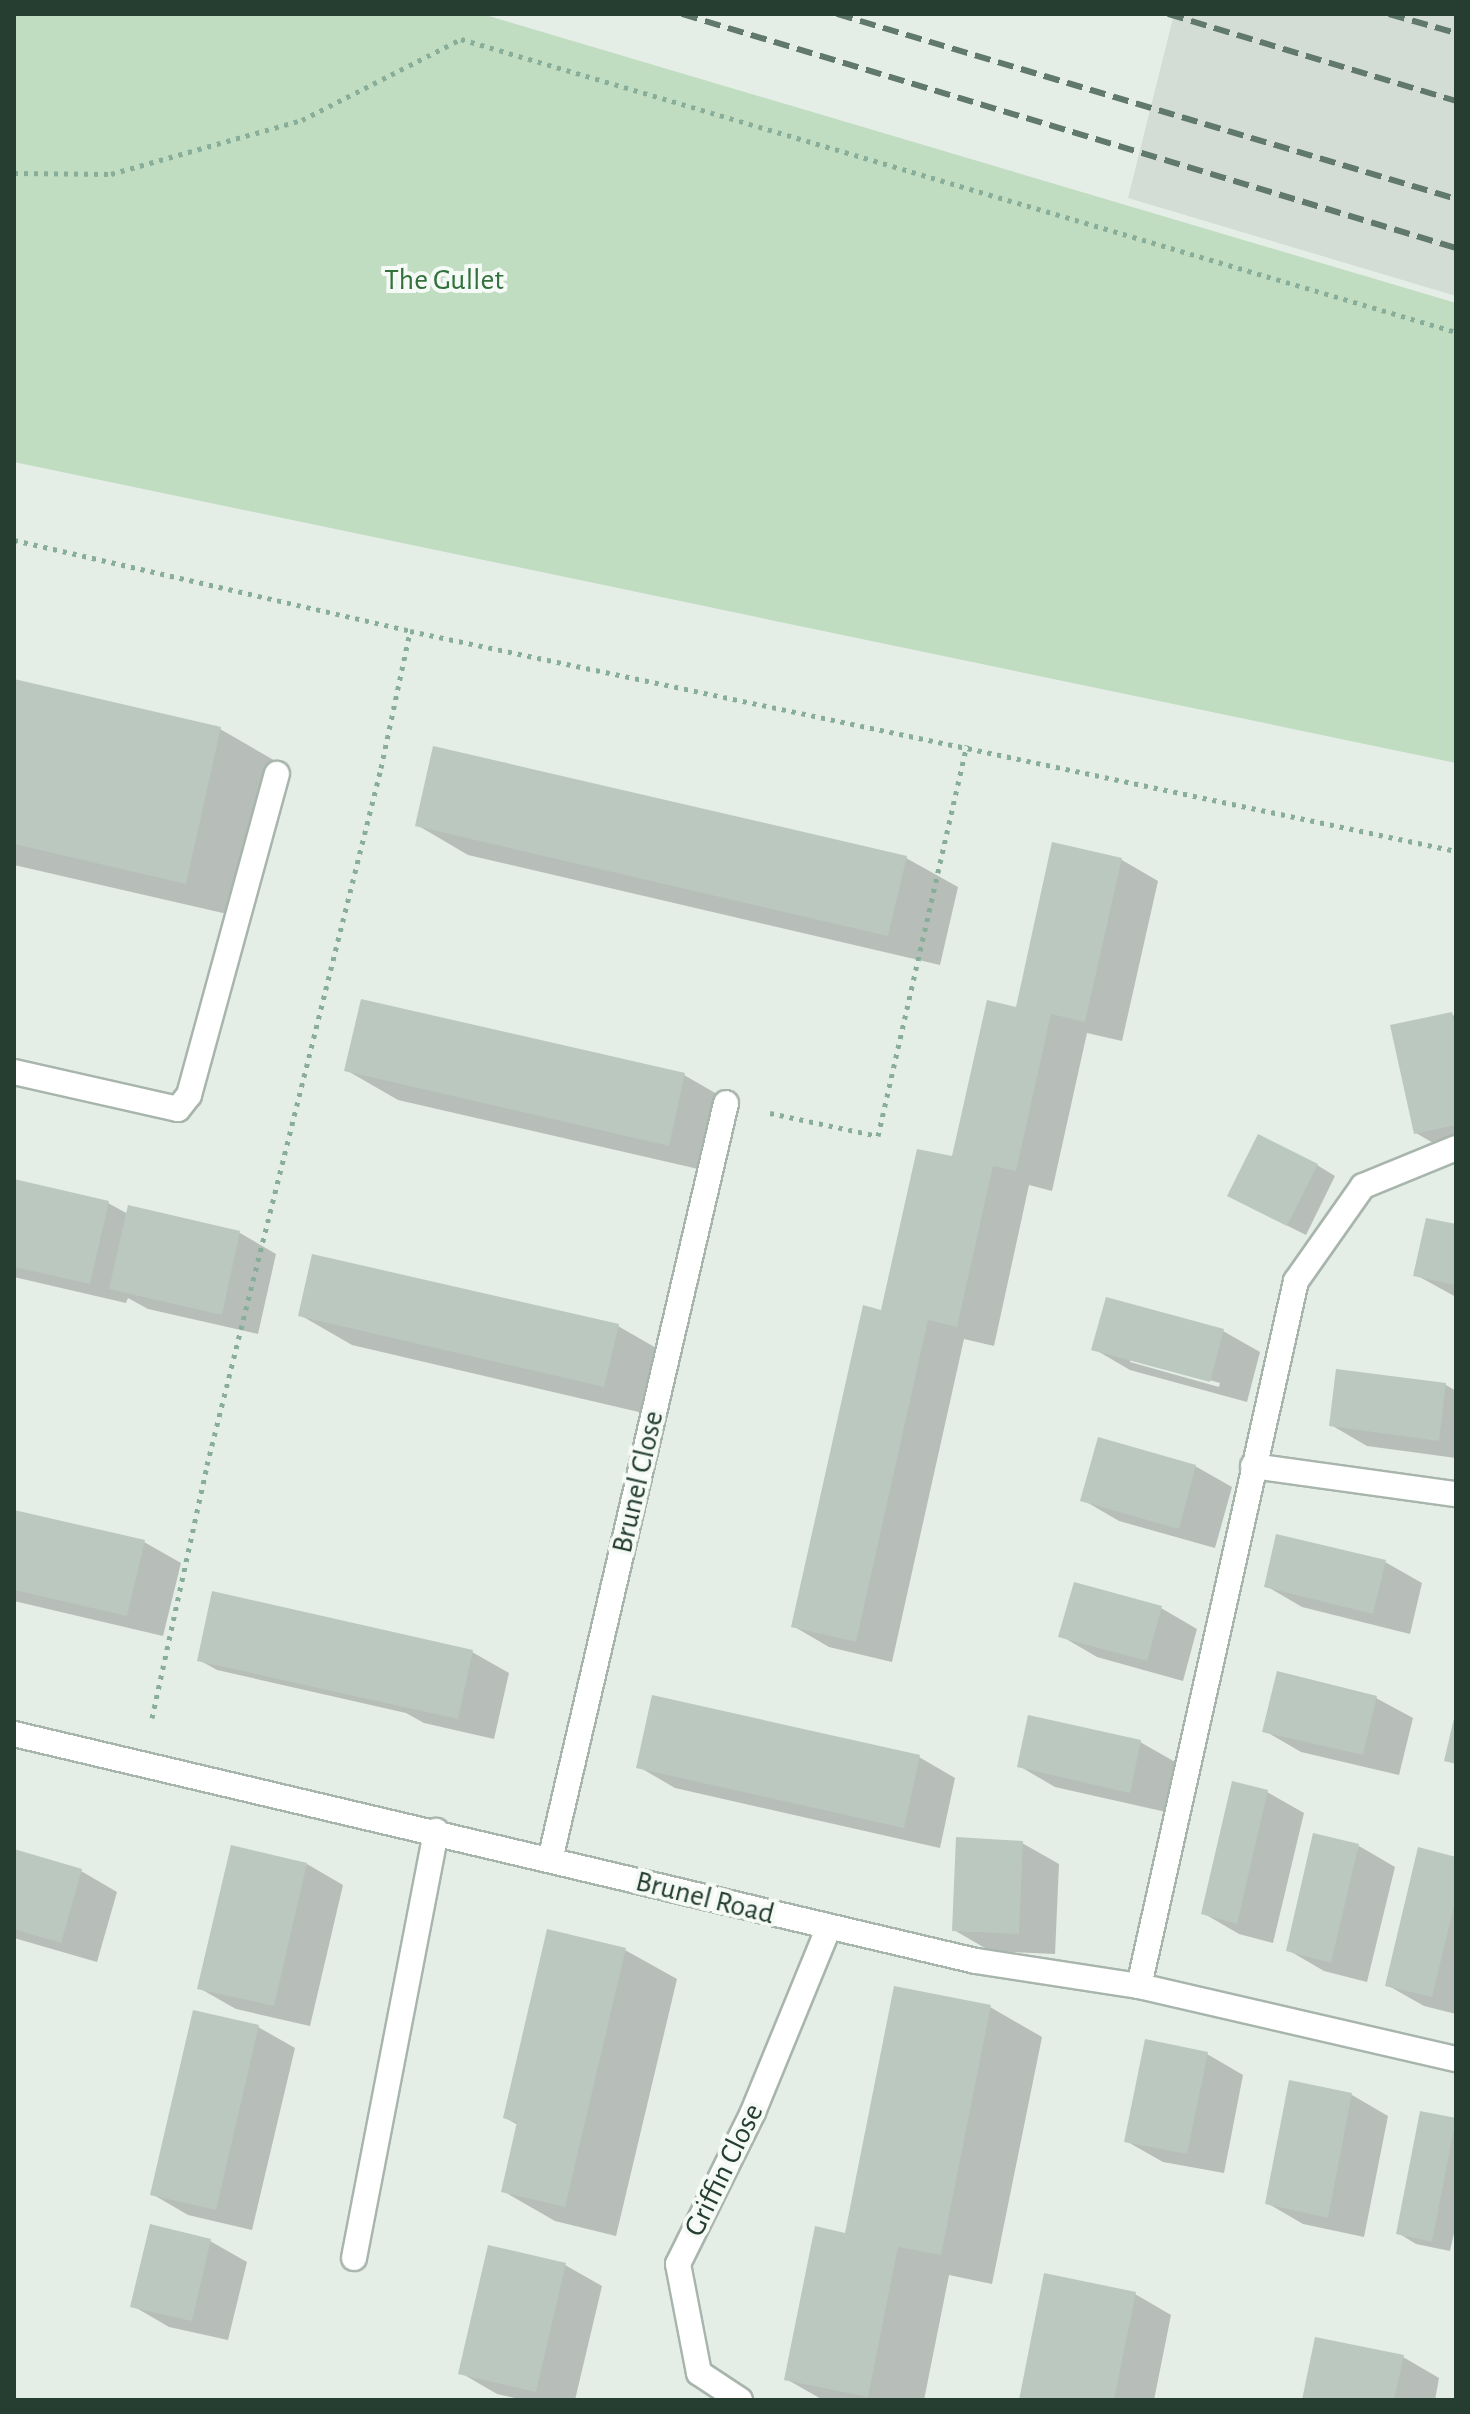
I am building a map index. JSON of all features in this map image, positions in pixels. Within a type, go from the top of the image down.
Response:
[{"type":"street","points":[[14,1072],[178,1109],[189,1095],[277,774]]},
{"type":"street","name":"Brunel Close","points":[[550,1860],[726,1103]]},
{"type":"street","points":[[1139,1986],[1296,1281],[1363,1186],[1456,1148]]},
{"type":"street","points":[[1253,1466],[1456,1494]]},
{"type":"street","name":"Brunel Road","points":[[14,1734],[436,1831],[828,1929],[976,1961],[1139,1986],[1456,2059]]},
{"type":"street","points":[[354,2258],[436,1831]]},
{"type":"street","name":"Griffin Close","points":[[740,2400],[699,2373],[678,2264],[753,2112],[828,1929]]},
{"type":"path","points":[[14,173],[111,174],[302,120],[461,39],[1456,332]]},
{"type":"path","points":[[14,540],[410,631],[967,745],[1456,851]]},
{"type":"path","points":[[142,1765],[207,1465],[381,768],[410,631]]},
{"type":"path","points":[[726,1103],[878,1136],[967,745]]},
{"type":"shaded area","points":[[1174,14],[1456,14],[1456,296],[1128,198]]},
{"type":"green space","name":"The Gullet","points":[[14,14],[482,14],[1456,303],[1456,763],[14,462]]},
{"type":"building","points":[[14,679],[221,727],[186,884],[14,844]]},
{"type":"building","points":[[433,746],[907,856],[888,936],[415,826]]},
{"type":"building","points":[[1052,842],[1122,858],[1085,1022],[1051,1014],[1016,1171],[993,1166],[957,1327],[928,1320],[856,1642],[791,1627],[863,1305],[881,1310],[917,1149],[952,1156],[987,1000],[1016,1007]]},
{"type":"building","points":[[361,999],[685,1073],[669,1146],[344,1071]]},
{"type":"building","points":[[1452,1012],[1456,1033],[1456,1125],[1414,1134],[1390,1025]]},
{"type":"building","points":[[1258,1134],[1318,1164],[1287,1226],[1227,1196]]},
{"type":"building","points":[[14,1179],[109,1201],[90,1284],[14,1267]]},
{"type":"building","points":[[128,1205],[240,1231],[222,1315],[109,1289]]},
{"type":"building","points":[[1426,1218],[1456,1224],[1456,1285],[1413,1276]]},
{"type":"building","points":[[312,1254],[619,1324],[604,1387],[298,1316]]},
{"type":"building","points":[[1106,1297],[1224,1329],[1210,1382],[1091,1350]]},
{"type":"building","points":[[1336,1369],[1446,1383],[1439,1441],[1329,1426]]},
{"type":"building","points":[[1098,1437],[1196,1465],[1179,1529],[1080,1501]]},
{"type":"building","points":[[14,1510],[145,1540],[127,1616],[14,1590]]},
{"type":"building","points":[[1276,1534],[1386,1560],[1373,1614],[1264,1587]]},
{"type":"building","points":[[1074,1582],[1162,1606],[1147,1661],[1058,1637]]},
{"type":"building","points":[[212,1591],[473,1650],[458,1719],[197,1661]]},
{"type":"building","points":[[1277,1671],[1377,1696],[1363,1755],[1262,1732]]},
{"type":"building","points":[[652,1695],[920,1755],[904,1828],[636,1768]]},
{"type":"building","points":[[1456,1714],[1456,1764],[1444,1761]]},
{"type":"building","points":[[1028,1715],[1141,1740],[1130,1793],[1017,1767]]},
{"type":"building","points":[[1232,1781],[1268,1790],[1237,1924],[1201,1914]]},
{"type":"building","points":[[1313,1833],[1359,1844],[1331,1963],[1286,1951]]},
{"type":"building","points":[[956,1837],[1023,1841],[1019,1934],[952,1931]]},
{"type":"building","points":[[231,1845],[307,1863],[274,2006],[197,1989]]},
{"type":"building","points":[[1418,1847],[1456,1857],[1456,1898],[1432,1997],[1385,1986]]},
{"type":"building","points":[[14,1849],[82,1869],[61,1943],[14,1929]]},
{"type":"building","points":[[547,1929],[626,1948],[565,2207],[501,2192],[517,2122],[503,2118]]},
{"type":"building","points":[[894,1986],[991,2005],[941,2255],[898,2247],[868,2397],[784,2380],[815,2226],[845,2233]]},
{"type":"building","points":[[193,2010],[259,2025],[216,2210],[150,2195]]},
{"type":"building","points":[[1145,2039],[1208,2052],[1187,2154],[1124,2142]]},
{"type":"building","points":[[1289,2080],[1352,2093],[1328,2218],[1265,2204]]},
{"type":"building","points":[[1420,2111],[1456,2118],[1432,2242],[1396,2234]]},
{"type":"building","points":[[150,2224],[211,2239],[192,2321],[130,2307]]},
{"type":"building","points":[[488,2245],[566,2263],[536,2392],[458,2374]]},
{"type":"building","points":[[1044,2273],[1136,2292],[1114,2400],[1019,2400]]},
{"type":"building","points":[[1315,2337],[1404,2355],[1394,2400],[1302,2400]]},
{"type":"railway","points":[[682,14],[1456,248]]},
{"type":"railway","points":[[837,14],[1456,199]]},
{"type":"railway","points":[[1168,14],[1456,101]]},
{"type":"railway","points":[[1389,14],[1456,33]]}]
